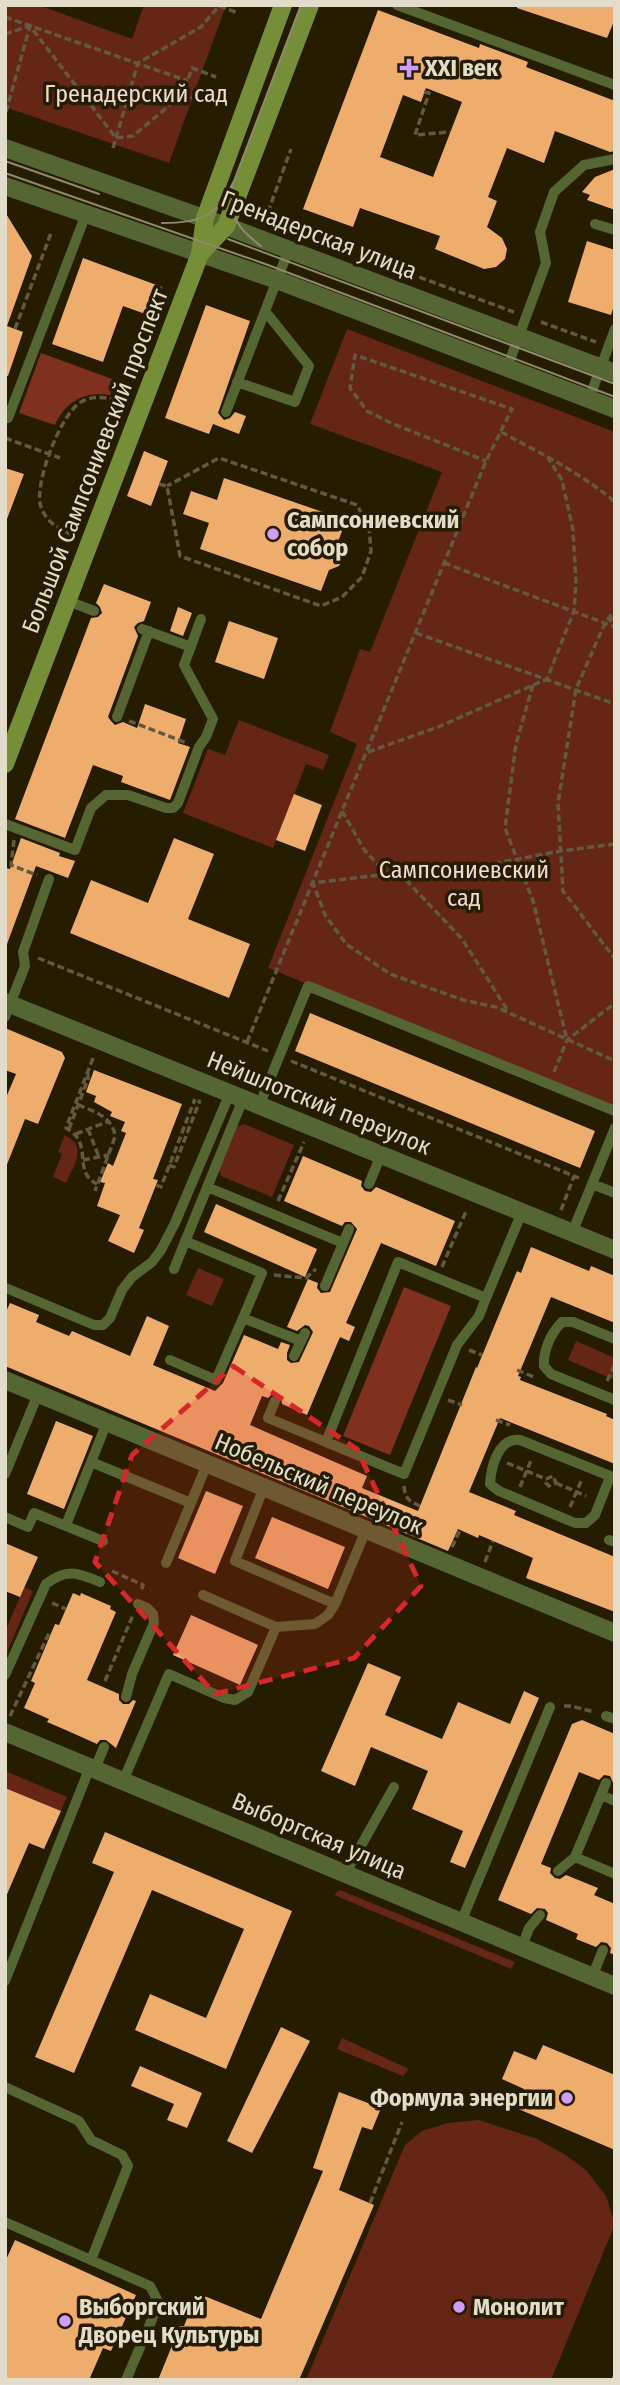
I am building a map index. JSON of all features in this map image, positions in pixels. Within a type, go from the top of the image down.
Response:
[{"type":"main road","name":"Большой Сампсониевский проспект","points":[[5,764],[200,254],[205,218],[283,5]]},
{"type":"main road","name":"Большой Сампсониевский проспект","points":[[200,254],[226,226],[310,5]]},
{"type":"street","name":"Гренадерская улица","points":[[5,148],[205,218],[608,370]]},
{"type":"street","points":[[5,186],[276,280],[615,409]]},
{"type":"street","name":"Нейшлотский переулок","points":[[7,1008],[244,1099],[615,1250]]},
{"type":"street","name":"Нобельский переулок","points":[[5,1380],[615,1633]]},
{"type":"street","name":"Выборгская улица","points":[[8,1724],[92,1768],[615,1986]]},
{"type":"lane","points":[[397,5],[615,85]]},
{"type":"lane","points":[[507,368],[547,263],[540,232],[554,192],[584,165],[615,159]]},
{"type":"lane","points":[[8,418],[86,214]]},
{"type":"lane","points":[[595,223],[615,230]]},
{"type":"lane","points":[[226,412],[289,249]]},
{"type":"lane","points":[[237,382],[295,402],[309,366],[265,311]]},
{"type":"lane","points":[[589,399],[608,370],[608,347],[615,330]]},
{"type":"lane","points":[[68,601],[94,611]]},
{"type":"lane","points":[[10,826],[75,850],[91,808],[106,795],[128,795],[166,808],[173,808],[178,803],[199,747],[213,719],[184,665],[201,619]]},
{"type":"lane","points":[[117,717],[145,630],[191,647]]},
{"type":"lane","points":[[7,1008],[25,966],[23,952],[49,879]]},
{"type":"lane","points":[[6,1288],[93,1325],[103,1325],[110,1318],[122,1290],[132,1277],[152,1262],[161,1250],[244,1099],[280,1056],[308,986],[615,1111]]},
{"type":"lane","points":[[174,1269],[244,1099]]},
{"type":"lane","points":[[572,1233],[615,1128]]},
{"type":"lane","points":[[369,1184],[381,1155]]},
{"type":"lane","points":[[592,1184],[615,1193]]},
{"type":"lane","points":[[207,1186],[343,1243]]},
{"type":"lane","points":[[275,1401],[268,1418],[404,1474],[457,1345],[479,1315],[522,1212]]},
{"type":"lane","points":[[325,1286],[349,1229]]},
{"type":"lane","points":[[170,1360],[216,1380],[262,1273],[185,1241]]},
{"type":"lane","points":[[326,1442],[398,1262],[486,1298]]},
{"type":"lane","points":[[243,1318],[303,1337],[295,1356]]},
{"type":"lane","points":[[615,1339],[573,1322],[562,1322],[554,1330],[544,1356],[544,1366],[551,1374],[615,1400]]},
{"type":"lane","points":[[5,1474],[38,1394]]},
{"type":"lane","points":[[65,1525],[107,1422]]},
{"type":"lane","points":[[514,1439],[613,1478],[595,1515],[586,1523],[576,1523],[499,1492],[490,1484],[496,1459],[501,1447],[514,1439]]},
{"type":"lane","points":[[91,1462],[191,1503]]},
{"type":"lane","points":[[166,1563],[207,1464]]},
{"type":"lane","points":[[264,1488],[235,1561],[335,1604]]},
{"type":"lane","points":[[5,1517],[28,1527],[34,1513],[103,1541]]},
{"type":"lane","points":[[203,1595],[276,1627],[315,1625],[328,1615],[335,1604],[366,1530]]},
{"type":"lane","points":[[5,1675],[46,1584],[56,1576],[68,1572],[100,1582]]},
{"type":"lane","points":[[125,1696],[154,1623],[153,1614],[148,1608],[138,1604]]},
{"type":"lane","points":[[123,1781],[169,1674],[223,1698],[234,1700],[248,1692],[276,1627]]},
{"type":"lane","points":[[461,1922],[550,1707]]},
{"type":"lane","points":[[5,1981],[92,1768],[104,1747]]},
{"type":"lane","points":[[558,1871],[575,1857],[606,1783]]},
{"type":"lane","points":[[345,1874],[394,1787]]},
{"type":"lane","points":[[601,1795],[615,1801]]},
{"type":"lane","points":[[575,1857],[615,1874]]},
{"type":"lane","points":[[522,1947],[530,1928],[540,1915]]},
{"type":"lane","points":[[592,1977],[603,1950]]},
{"type":"lane","points":[[5,2087],[79,2121],[91,2140],[122,2155],[128,2166],[91,2260]]},
{"type":"lane","points":[[5,2222],[150,2286],[159,2303],[126,2380]]},
{"type":"path","points":[[113,148],[138,63],[201,27],[219,6],[238,13]]},
{"type":"path","points":[[5,17],[188,81]]},
{"type":"path","points":[[5,34],[30,26]]},
{"type":"path","points":[[6,112],[30,26]]},
{"type":"path","points":[[30,26],[116,138]]},
{"type":"path","points":[[116,138],[133,136],[183,94],[192,68],[216,77]]},
{"type":"path","points":[[424,92],[429,93],[415,135],[450,132]]},
{"type":"path","points":[[183,94],[207,103]]},
{"type":"path","points":[[278,225],[265,220],[292,149]]},
{"type":"path","points":[[15,329],[51,233]]},
{"type":"path","points":[[368,258],[608,347]]},
{"type":"path","points":[[247,1042],[486,461],[512,409],[355,355],[350,388],[367,411],[486,461]]},
{"type":"path","points":[[72,535],[52,524],[40,504],[40,485],[64,421],[71,410],[79,403],[101,397],[118,401]]},
{"type":"path","points":[[501,432],[602,491],[615,502]]},
{"type":"path","points":[[5,438],[60,458]]},
{"type":"path","points":[[159,484],[167,486],[219,458],[357,505],[369,528],[371,551],[362,577],[342,597],[321,606],[180,556],[167,486]]},
{"type":"path","points":[[366,752],[438,727],[547,679],[574,611],[576,583],[573,530],[562,480],[548,458]]},
{"type":"path","points":[[444,563],[615,627]]},
{"type":"path","points":[[615,611],[605,623],[576,689],[558,803],[563,891],[615,959]]},
{"type":"path","points":[[605,623],[615,618]]},
{"type":"path","points":[[415,633],[615,704]]},
{"type":"path","points":[[533,685],[516,744],[505,828],[533,901],[567,1040]]},
{"type":"path","points":[[117,717],[199,747]]},
{"type":"path","points":[[342,811],[365,851],[387,874]]},
{"type":"path","points":[[10,826],[11,865],[49,879]]},
{"type":"path","points":[[313,883],[387,874],[406,880],[561,851],[615,844]]},
{"type":"path","points":[[406,880],[462,939],[509,1013]]},
{"type":"path","points":[[313,883],[326,915],[345,944],[390,974],[463,1000],[496,1007],[615,1061]]},
{"type":"path","points":[[23,952],[592,1184]]},
{"type":"path","points":[[549,1084],[567,1040],[615,1003]]},
{"type":"path","points":[[94,1056],[66,1128],[75,1134],[83,1148],[86,1176],[97,1184]]},
{"type":"path","points":[[69,1129],[88,1079],[88,1070]]},
{"type":"path","points":[[156,1185],[161,1187],[198,1099]]},
{"type":"path","points":[[78,1105],[110,1121],[115,1129],[116,1137],[95,1191]]},
{"type":"path","points":[[75,1134],[110,1121]]},
{"type":"path","points":[[88,1129],[99,1157]]},
{"type":"path","points":[[273,1214],[304,1142]]},
{"type":"path","points":[[83,1160],[108,1155]]},
{"type":"path","points":[[437,1278],[467,1209]]},
{"type":"path","points":[[262,1273],[306,1278],[343,1243]]},
{"type":"path","points":[[517,1370],[539,1378]]},
{"type":"path","points":[[496,1420],[518,1429]]},
{"type":"path","points":[[515,1498],[536,1446]]},
{"type":"path","points":[[496,1459],[546,1479],[553,1476],[556,1483],[600,1502]]},
{"type":"path","points":[[565,1519],[587,1467]]},
{"type":"path","points":[[404,1474],[405,1496],[409,1502],[420,1506]]},
{"type":"path","points":[[452,1549],[460,1530]]},
{"type":"path","points":[[485,1562],[493,1541]]},
{"type":"path","points":[[105,1681],[138,1604],[143,1585],[112,1572]]},
{"type":"path","points":[[8,1724],[27,1676],[36,1666],[50,1631]]},
{"type":"path","points":[[112,1665],[119,1668]]},
{"type":"path","points":[[550,1707],[571,1706],[610,1717]]},
{"type":"path","points":[[370,2203],[402,2122]]},
{"type":"highlighted area","points":[[233,1366],[357,1449],[421,1586],[354,1658],[215,1694],[95,1562],[132,1455]]},
{"type":"green space","name":"Гренадерский сад","points":[[5,5],[38,5],[132,39],[144,5],[226,5],[169,163],[5,107]]},
{"type":"green space","name":"Сампсониевский сад","points":[[347,329],[615,432],[615,1108],[268,968],[357,744],[330,732],[360,649],[370,652],[442,472],[310,424]]},
{"type":"green space","points":[[239,720],[329,755],[323,770],[306,764],[273,848],[183,813],[208,749],[225,755]]},
{"type":"green space","points":[[244,1124],[294,1145],[272,1197],[221,1176],[219,1170],[237,1127]]},
{"type":"green space","points":[[65,1135],[75,1142],[77,1148],[75,1163],[66,1183],[53,1177],[62,1154],[58,1152]]},
{"type":"green space","points":[[198,1268],[224,1279],[212,1306],[186,1295]]},
{"type":"green space","points":[[576,1341],[615,1358],[615,1380],[568,1360]]},
{"type":"green space","points":[[24,1587],[33,1591],[5,1657],[5,1632]]},
{"type":"green space","points":[[5,1771],[67,1797],[61,1811],[5,1788]]},
{"type":"green space","points":[[340,1890],[515,1962],[511,1969],[334,1895]]},
{"type":"green space","points":[[342,2038],[409,2069],[403,2076],[337,2049]]},
{"type":"green space","name":"Монолит","points":[[479,2120],[537,2139],[586,2170],[606,2196],[615,2224],[551,2380],[306,2380],[405,2145],[422,2131],[448,2123]]},
{"type":"shaded area","points":[[41,353],[115,380],[110,395],[84,396],[70,404],[55,425],[19,413]]},
{"type":"shaded area","points":[[404,1287],[451,1306],[390,1455],[343,1436]]},
{"type":"building","points":[[517,5],[615,5],[615,19],[607,38],[517,8]]},
{"type":"building","points":[[378,10],[479,48],[480,44],[528,62],[526,67],[615,101],[615,151],[610,152],[555,131],[544,163],[507,148],[488,197],[497,201],[487,227],[502,238],[507,249],[505,259],[496,267],[484,269],[435,249],[440,236],[360,208],[353,227],[303,209]],"holes":[[[426,88],[462,102],[433,177],[380,157],[403,95],[421,102]]]},
{"type":"building","points":[[615,169],[615,210],[587,200],[590,195],[582,192],[595,177]]},
{"type":"building","points":[[5,212],[32,256],[7,326],[23,332],[8,376],[5,375]]},
{"type":"building","points":[[587,241],[615,250],[615,302],[611,315],[568,302]]},
{"type":"building","points":[[83,258],[162,287],[151,316],[123,306],[103,362],[52,344]]},
{"type":"building","points":[[206,305],[250,321],[218,413],[224,420],[235,412],[246,416],[239,434],[213,424],[209,434],[165,418]]},
{"type":"building","points":[[144,451],[168,461],[151,506],[127,496]]},
{"type":"building","points":[[5,468],[24,474],[7,519],[5,519]]},
{"type":"building","name":"Сампсониевский собор","points":[[224,478],[346,520],[338,542],[344,553],[343,560],[339,566],[329,570],[321,591],[200,549],[209,523],[183,514],[191,491],[217,500]]},
{"type":"building","points":[[104,584],[151,602],[144,621],[134,627],[138,636],[108,717],[115,725],[123,722],[137,728],[145,704],[186,719],[178,743],[190,747],[170,800],[121,782],[123,776],[93,765],[65,838],[15,819],[91,618],[102,613],[96,603]]},
{"type":"building","points":[[178,607],[192,613],[183,636],[170,631]]},
{"type":"building","points":[[229,621],[278,638],[264,679],[215,662]]},
{"type":"building","points":[[294,794],[322,805],[305,851],[276,840]]},
{"type":"building","points":[[21,838],[75,861],[68,878],[36,866],[7,944],[5,868],[10,869]]},
{"type":"building","points":[[174,838],[214,854],[188,919],[250,944],[229,998],[70,933],[91,880],[148,903]]},
{"type":"building","points":[[310,1013],[595,1131],[580,1168],[295,1051]]},
{"type":"building","points":[[5,1028],[62,1052],[65,1058],[38,1124],[25,1119],[6,1167],[5,1100],[16,1074],[5,1070]]},
{"type":"building","points":[[94,1070],[182,1104],[153,1179],[158,1180],[139,1228],[144,1230],[134,1253],[108,1241],[120,1215],[97,1206],[105,1183],[100,1182],[108,1163],[113,1166],[126,1133],[121,1131],[125,1122],[110,1116],[112,1112],[94,1102],[96,1096],[86,1092]]},
{"type":"building","points":[[303,1156],[362,1181],[361,1186],[365,1191],[371,1192],[376,1187],[455,1221],[436,1266],[381,1243],[346,1323],[355,1327],[349,1341],[340,1337],[307,1415],[282,1404],[281,1396],[273,1393],[268,1398],[262,1396],[250,1425],[367,1476],[362,1488],[418,1511],[517,1271],[521,1273],[531,1247],[589,1271],[591,1266],[615,1276],[615,1323],[551,1297],[518,1376],[521,1377],[520,1380],[607,1414],[606,1416],[615,1420],[615,1464],[500,1418],[469,1492],[516,1511],[514,1515],[615,1557],[615,1612],[526,1578],[533,1558],[479,1535],[478,1538],[458,1529],[448,1551],[5,1366],[5,1314],[10,1303],[39,1315],[36,1322],[69,1336],[72,1331],[130,1356],[147,1316],[169,1326],[153,1365],[215,1391],[223,1383],[244,1335],[278,1349],[281,1342],[290,1345],[287,1360],[291,1363],[299,1362],[313,1332],[305,1325],[297,1331],[287,1327],[308,1279],[318,1283],[317,1288],[321,1293],[330,1292],[357,1229],[351,1222],[345,1222],[342,1226],[284,1201]]},
{"type":"building","points":[[216,1204],[317,1249],[305,1277],[204,1232]]},
{"type":"building","points":[[56,1421],[93,1436],[64,1509],[27,1494]]},
{"type":"building","points":[[206,1491],[243,1506],[215,1574],[178,1558]]},
{"type":"building","points":[[272,1517],[345,1547],[328,1589],[255,1558]]},
{"type":"building","points":[[5,1543],[38,1557],[20,1597],[5,1591]]},
{"type":"building","points":[[73,1593],[80,1596],[81,1593],[111,1606],[110,1609],[116,1612],[87,1680],[119,1694],[119,1700],[123,1704],[136,1701],[116,1748],[106,1740],[100,1740],[97,1744],[47,1722],[49,1719],[24,1708],[35,1683],[31,1681],[55,1624],[59,1625]]},
{"type":"building","points":[[191,1615],[258,1645],[240,1685],[173,1655]]},
{"type":"building","points":[[368,1663],[401,1677],[385,1715],[442,1739],[458,1702],[510,1724],[524,1691],[539,1698],[465,1868],[450,1862],[463,1831],[412,1809],[428,1771],[371,1747],[355,1786],[321,1771]]},
{"type":"building","points":[[582,1720],[615,1734],[615,1787],[610,1776],[604,1775],[599,1780],[579,1772],[541,1864],[551,1868],[550,1873],[555,1878],[560,1879],[566,1875],[598,1888],[594,1895],[615,1904],[615,1955],[610,1953],[611,1948],[607,1943],[601,1942],[596,1947],[576,1939],[578,1934],[546,1920],[548,1913],[545,1909],[537,1908],[531,1914],[498,1900],[572,1724]]},
{"type":"building","points":[[5,1788],[61,1811],[44,1849],[29,1843],[5,1899]]},
{"type":"building","points":[[105,1832],[292,1911],[226,2069],[135,2030],[150,1994],[206,2018],[244,1929],[152,1890],[74,2073],[35,2057],[114,1872],[92,1863]]},
{"type":"building","points":[[281,2027],[310,2041],[252,2153],[227,2141]]},
{"type":"building","name":"Формула энергии","points":[[543,2045],[615,2075],[615,2150],[516,2108],[524,2089],[502,2079],[514,2051],[536,2060]]},
{"type":"building","points":[[140,2066],[202,2093],[187,2128],[167,2120],[174,2104],[131,2086]]},
{"type":"building","points":[[339,2092],[381,2108],[372,2130],[362,2127],[339,2190],[374,2205],[299,2380],[158,2380],[197,2293],[261,2319],[323,2171],[313,2168]]},
{"type":"building","name":"Выборгский Дворец Культуры","points":[[15,2240],[136,2295],[111,2351],[103,2348],[89,2380],[5,2380],[5,2262]]},
{"type":"tram line","points":[[162,223],[198,219],[206,216],[221,203],[234,181],[301,5]]},
{"type":"tram line","points":[[5,161],[99,194]]},
{"type":"tram line","points":[[5,173],[268,265],[615,397]]},
{"type":"tram line","points":[[233,187],[234,215],[246,234],[261,246]]},
{"type":"tram line","points":[[228,239],[615,384]]},
{"type":"tram line","points":[[612,2380],[615,2374]]},
{"type":"place","name":"XXI век","points":[[409,68]]},
{"type":"place","name":"Сампсониевский собор","points":[[273,534]]},
{"type":"place","name":"Формула энергии","points":[[567,2098]]},
{"type":"place","name":"Монолит","points":[[459,2307]]},
{"type":"place","name":"Выборгский Дворец Культуры","points":[[65,2321]]}]
